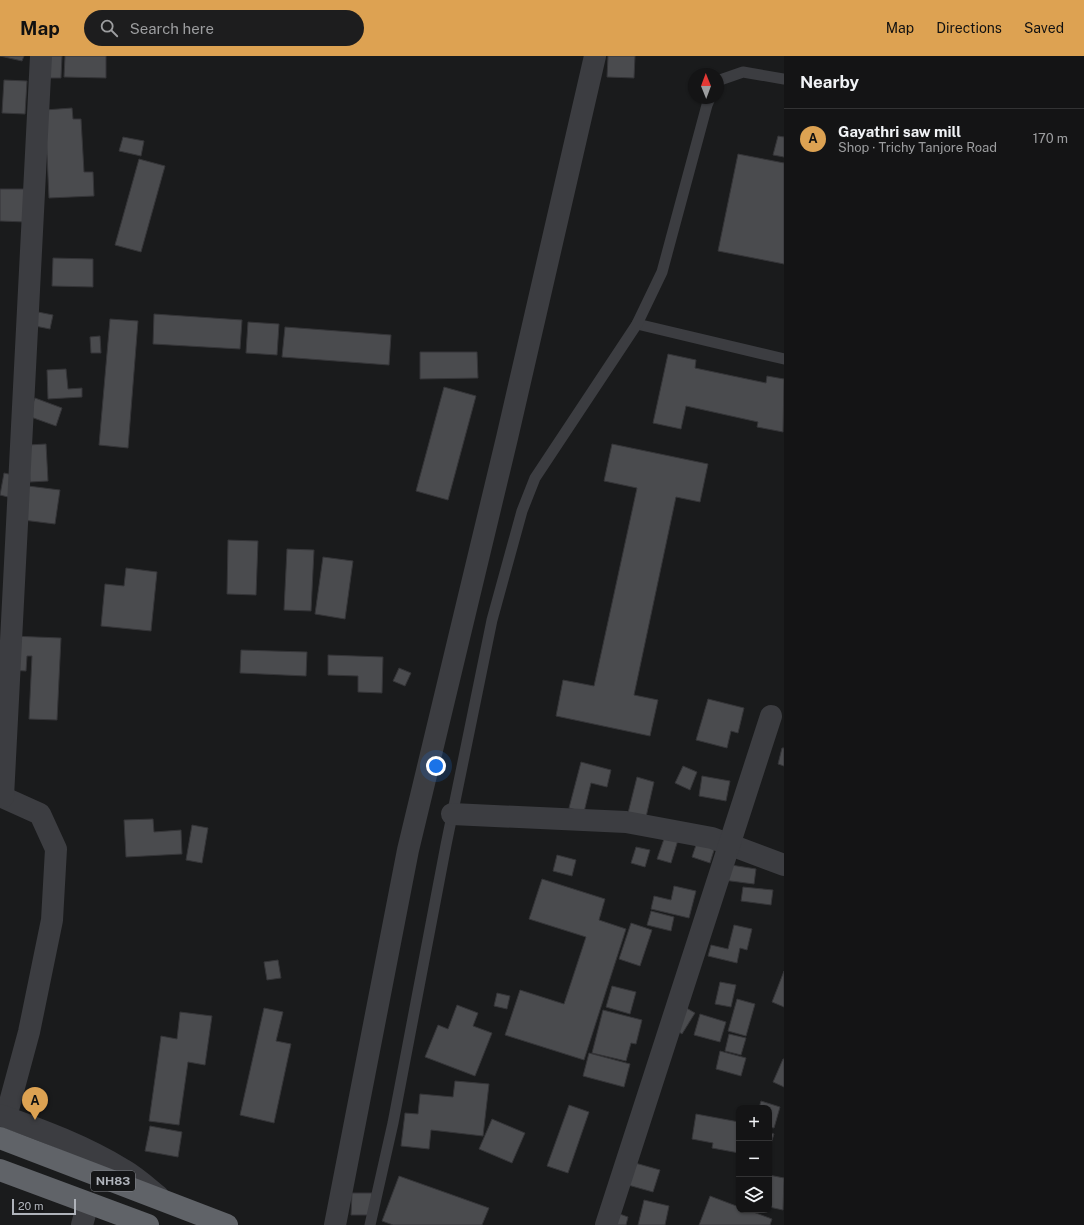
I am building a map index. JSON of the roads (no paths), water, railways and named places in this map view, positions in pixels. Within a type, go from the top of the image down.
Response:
[{"type":"highway","name":"NH83","points":[[0,1138],[227,1225]]},
{"type":"highway","name":"NH83","points":[[0,1170],[148,1225]]},
{"type":"street","points":[[41,56],[33,231],[1,796],[40,814],[56,849],[52,920],[30,1032],[3,1116],[57,1136],[125,1170],[164,1201]]},
{"type":"street","points":[[335,1225],[408,850],[507,438],[595,56]]},
{"type":"street","points":[[606,1225],[771,716]]},
{"type":"street","points":[[452,814],[626,822],[712,838],[784,865]]},
{"type":"street","points":[[82,1225],[88,1203]]},
{"type":"lane","points":[[724,79],[743,72],[784,78]]},
{"type":"lane","points":[[370,1225],[393,1123],[452,814],[492,620],[522,512],[535,478],[637,324],[662,272],[707,104]]},
{"type":"lane","points":[[637,324],[784,359]]},
{"type":"place","name":"Gayathri saw mill","points":[[35,1120]]}]
